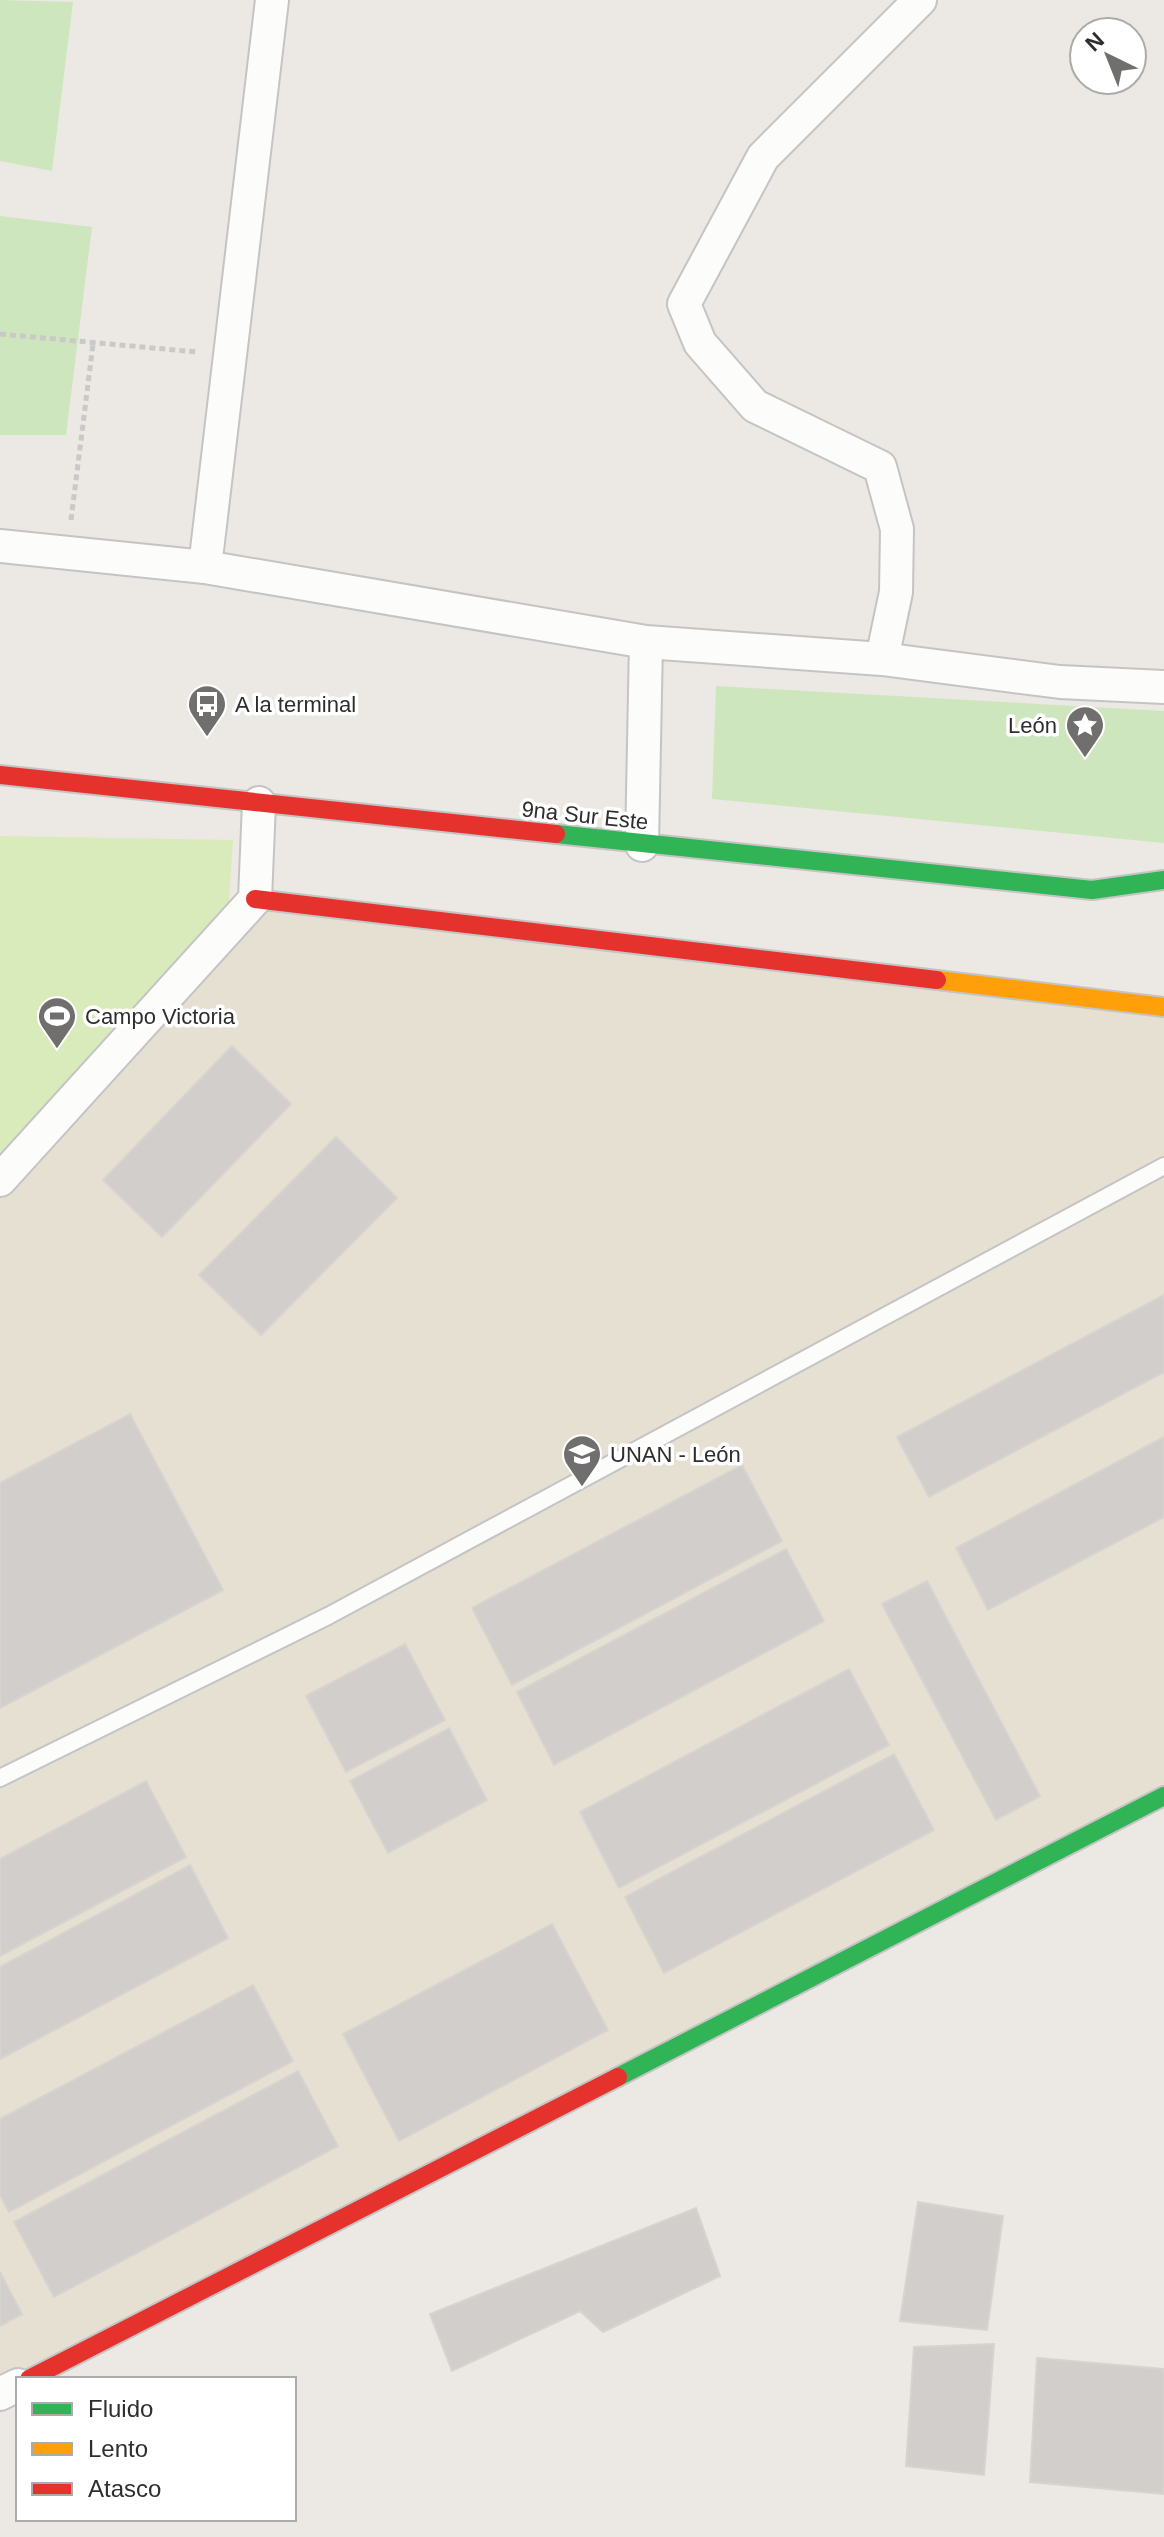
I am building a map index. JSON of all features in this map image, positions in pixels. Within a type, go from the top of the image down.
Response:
[{"type":"street","points":[[205,567],[272,0]]},
{"type":"street","points":[[882,659],[896,592],[897,529],[880,467],[755,406],[700,343],[684,304],[763,157],[920,0]]},
{"type":"street","points":[[0,546],[205,567],[646,642],[882,659],[1060,682],[1164,687]]},
{"type":"street","points":[[642,845],[646,642]]},
{"type":"street","name":"9na Sur Este","points":[[0,775],[1092,890],[1164,880]]},
{"type":"street","points":[[0,1180],[255,899],[259,803]]},
{"type":"street","points":[[1092,890],[1135,905]]},
{"type":"street","points":[[255,899],[1164,1007]]},
{"type":"street","points":[[33,2377],[1164,1796]]},
{"type":"lane","points":[[0,1778],[328,1616],[1164,1166]]},
{"type":"path","points":[[0,334],[230,354]]},
{"type":"path","points":[[67,553],[93,344]]},
{"type":"shaded area","name":"UNAN - León","points":[[255,899],[1164,1007],[1164,1796],[33,2377],[16,2377],[16,2386],[0,2394],[0,1180]]},
{"type":"green space","points":[[0,0],[73,2],[52,171],[0,161]]},
{"type":"green space","points":[[0,216],[92,227],[66,435],[0,435]]},
{"type":"green space","points":[[716,686],[1164,711],[1164,843],[712,799]]},
{"type":"green space","name":"Campo Victoria","points":[[0,836],[233,840],[227,930],[0,1170]]},
{"type":"building","points":[[232,1046],[291,1104],[162,1237],[103,1180]]},
{"type":"building","points":[[336,1137],[397,1198],[261,1335],[199,1275]]},
{"type":"building","points":[[1164,1295],[1164,1372],[929,1497],[897,1437]]},
{"type":"building","points":[[130,1414],[223,1590],[0,1708],[0,1483]]},
{"type":"building","points":[[1164,1437],[1164,1517],[988,1610],[956,1548]]},
{"type":"building","points":[[742,1465],[782,1541],[512,1685],[472,1608]]},
{"type":"building","points":[[786,1549],[824,1621],[554,1765],[517,1692]]},
{"type":"building","points":[[927,1581],[1040,1796],[996,1820],[882,1604]]},
{"type":"building","points":[[405,1644],[445,1720],[346,1772],[306,1696]]},
{"type":"building","points":[[849,1669],[889,1745],[619,1888],[580,1812]]},
{"type":"building","points":[[449,1728],[487,1800],[388,1853],[350,1781]]},
{"type":"building","points":[[894,1754],[934,1830],[664,1973],[625,1897]]},
{"type":"building","points":[[146,1781],[186,1857],[0,1956],[0,1859]]},
{"type":"building","points":[[190,1865],[228,1938],[0,2059],[0,1967]]},
{"type":"building","points":[[552,1924],[608,2030],[399,2141],[343,2034]]},
{"type":"building","points":[[253,1985],[293,2061],[9,2212],[0,2195],[0,2119]]},
{"type":"building","points":[[298,2071],[338,2146],[54,2297],[14,2222]]},
{"type":"building","points":[[918,2202],[1003,2216],[987,2330],[900,2321]]},
{"type":"building","points":[[696,2208],[720,2276],[603,2332],[580,2311],[452,2371],[430,2314]]},
{"type":"building","points":[[0,2272],[22,2314],[0,2326]]},
{"type":"building","points":[[994,2344],[984,2475],[906,2466],[914,2347]]},
{"type":"building","points":[[1037,2358],[1164,2369],[1164,2494],[1030,2482]]},
{"type":"traffic: fast","points":[[556,834],[1092,890],[1164,880]]},
{"type":"traffic: fast","points":[[618,2077],[1164,1796]]},
{"type":"traffic: slow","points":[[937,980],[1164,1007]]},
{"type":"traffic: jam","points":[[0,775],[556,834]]},
{"type":"traffic: jam","points":[[255,899],[937,980]]},
{"type":"traffic: jam","points":[[33,2377],[618,2077]]},
{"type":"place","name":"A la terminal","points":[[207,738]]},
{"type":"place","name":"León","points":[[1085,759]]},
{"type":"place","name":"Campo Victoria","points":[[57,1050]]},
{"type":"place","name":"UNAN - León","points":[[582,1488]]}]
